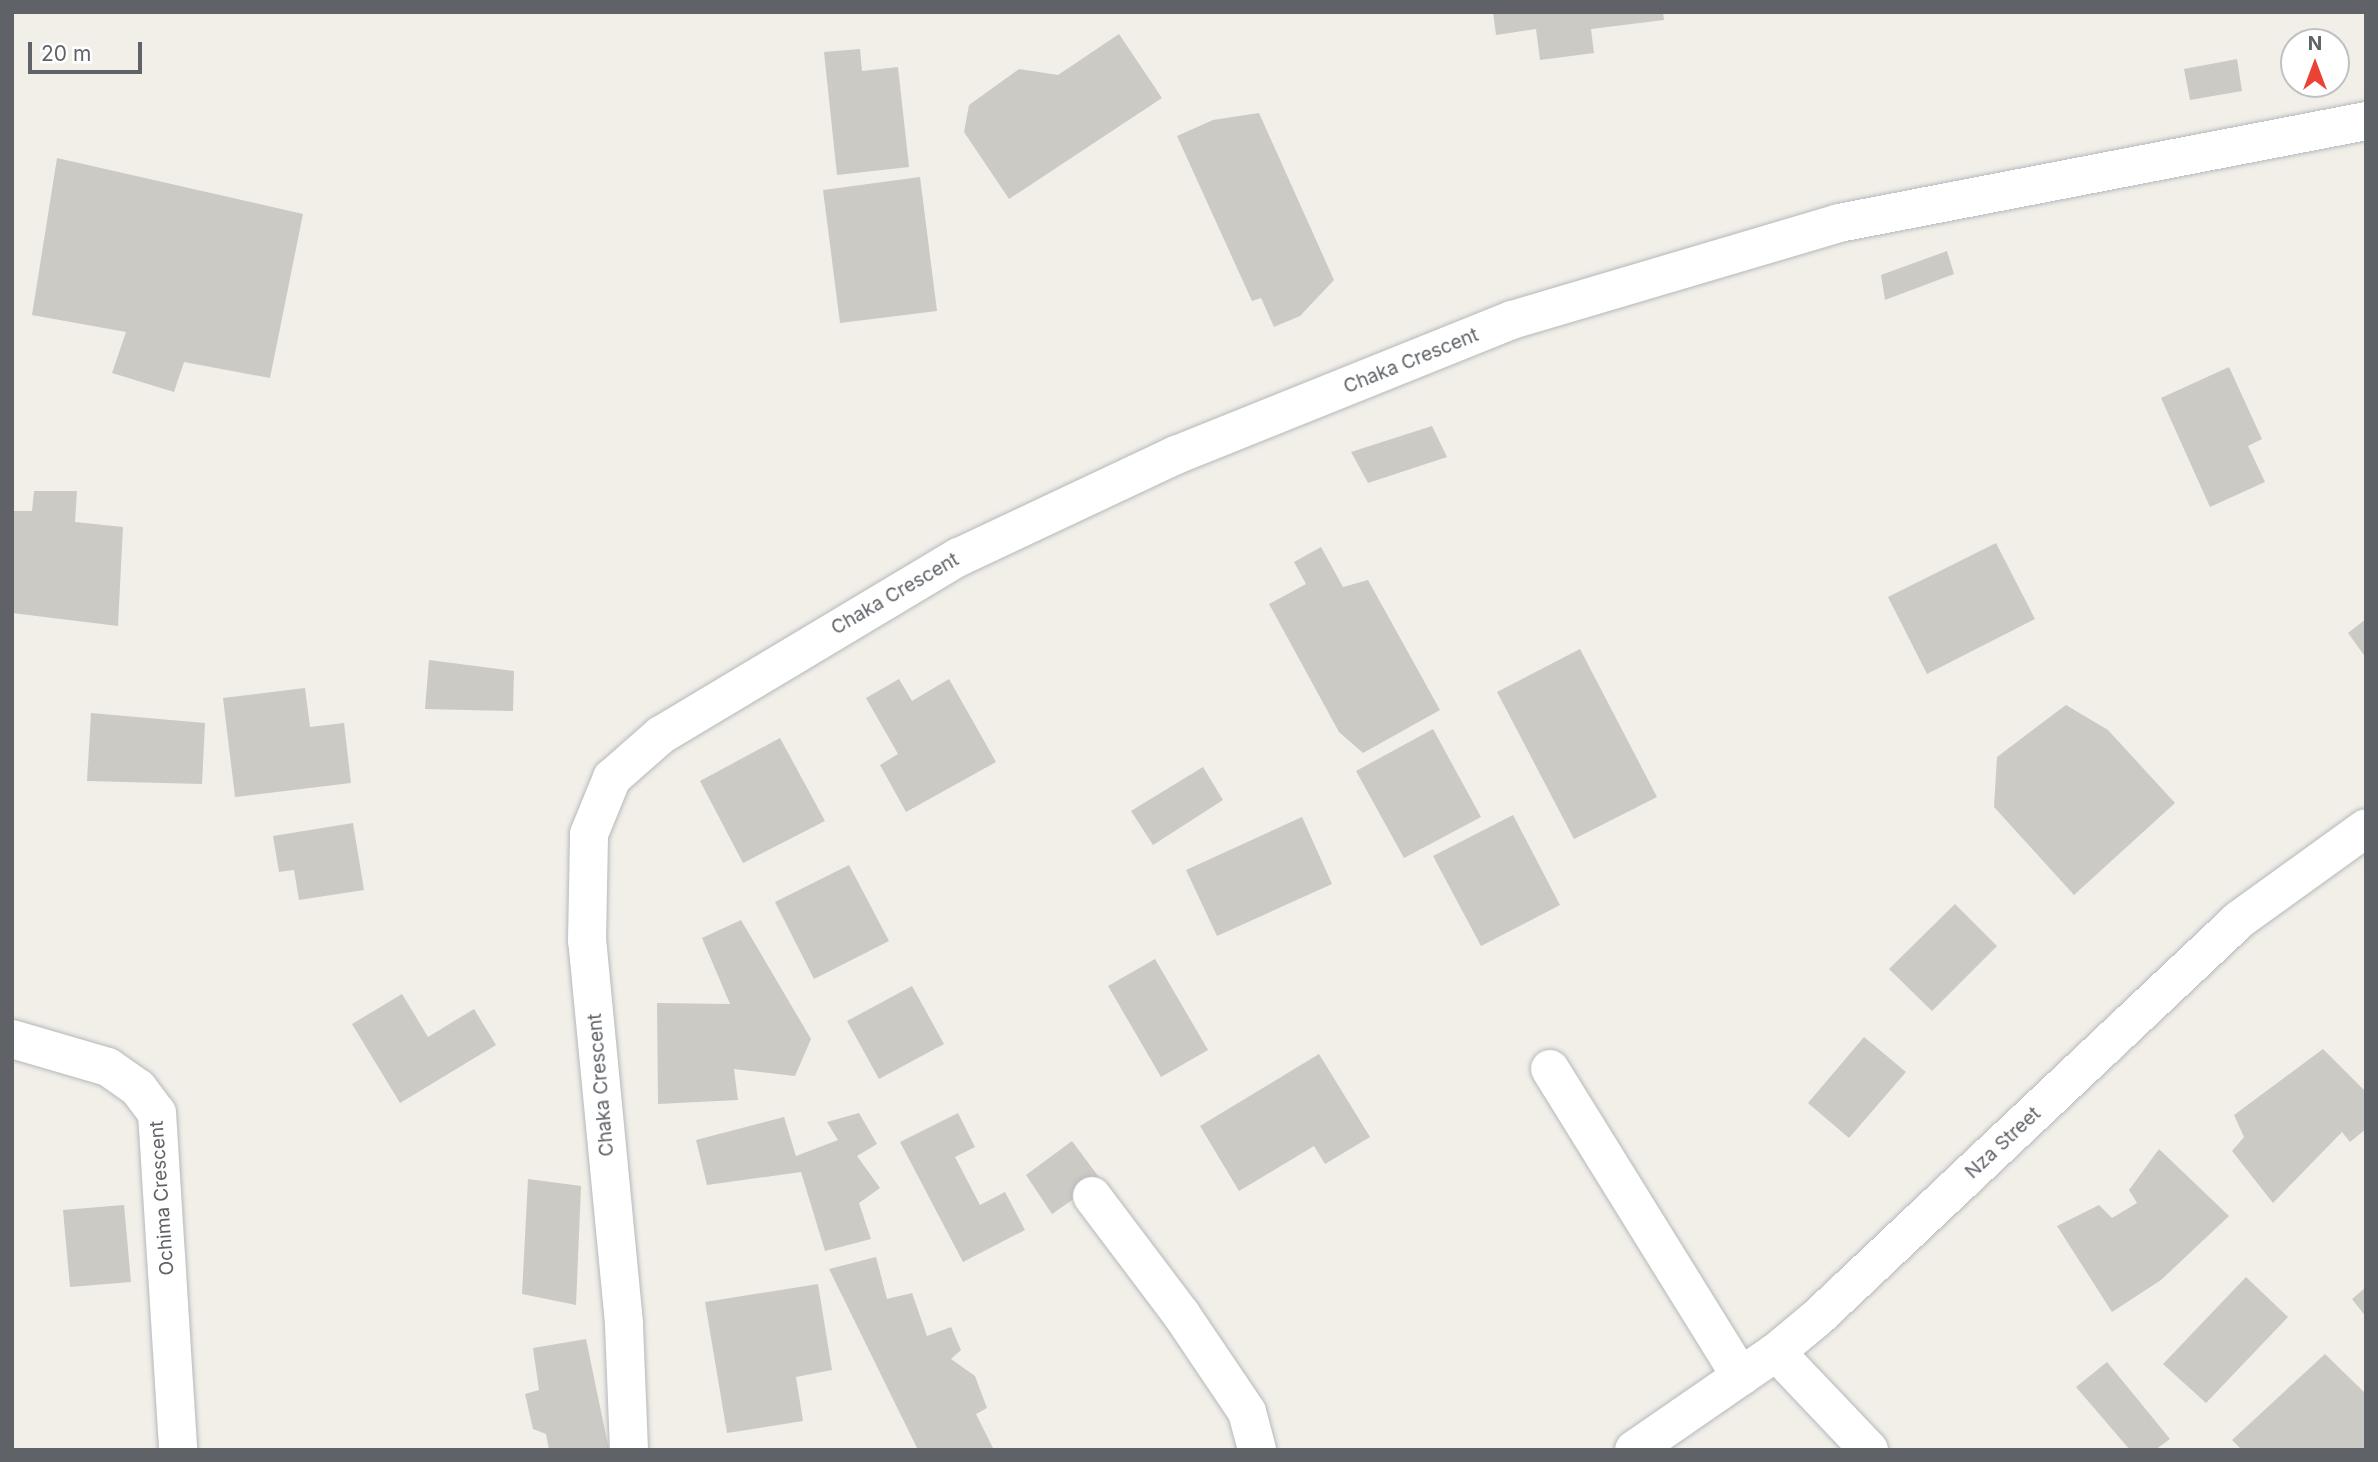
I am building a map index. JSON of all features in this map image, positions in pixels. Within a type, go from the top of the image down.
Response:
[{"type":"street","name":"Chaka Crescent","points":[[629,1450],[624,1323],[587,941],[589,834],[612,778],[661,735],[947,564],[1175,455],[1512,320],[1839,223],[2366,121]]},
{"type":"street","name":"Nza Street","points":[[1634,1450],[1776,1352],[2240,919],[2366,828]]},
{"type":"street","name":"Ochima Crescent","points":[[12,1039],[108,1067],[138,1088],[157,1113],[178,1450]]},
{"type":"street","points":[[1550,1069],[1741,1377]]},
{"type":"street","points":[[1092,1196],[1181,1314],[1247,1412],[1257,1450]]},
{"type":"street","points":[[1776,1352],[1869,1450]]},
{"type":"building","points":[[1493,12],[1663,12],[1664,20],[1591,29],[1594,53],[1540,60],[1536,29],[1496,35]]},
{"type":"building","points":[[1119,34],[1162,98],[1009,199],[964,132],[969,105],[1019,69],[1058,75]]},
{"type":"building","points":[[860,49],[862,71],[898,67],[909,167],[837,175],[824,52]]},
{"type":"building","points":[[2237,59],[2242,91],[2190,100],[2184,69]]},
{"type":"building","points":[[1259,113],[1334,280],[1300,316],[1274,327],[1261,298],[1252,301],[1177,136],[1213,120]]},
{"type":"building","points":[[57,158],[303,214],[270,378],[184,362],[174,392],[112,373],[126,332],[32,315]]},
{"type":"building","points":[[920,177],[937,311],[840,323],[823,190]]},
{"type":"building","points":[[1947,251],[1954,274],[1885,300],[1881,275]]},
{"type":"building","points":[[2229,367],[2262,439],[2248,446],[2265,482],[2210,507],[2161,398]]},
{"type":"building","points":[[1432,426],[1447,457],[1368,483],[1351,452]]},
{"type":"building","points":[[34,491],[77,491],[75,522],[123,527],[118,626],[12,613],[12,511],[32,511]]},
{"type":"building","points":[[1996,543],[2035,619],[1927,674],[1888,597]]},
{"type":"building","points":[[1321,547],[1343,587],[1368,580],[1440,710],[1363,753],[1339,732],[1269,604],[1306,584],[1294,562]]},
{"type":"building","points":[[2366,619],[2366,658],[2348,633]]},
{"type":"building","points":[[1580,649],[1657,797],[1574,839],[1497,692]]},
{"type":"building","points":[[429,660],[514,671],[513,711],[425,709]]},
{"type":"building","points":[[899,679],[912,701],[949,679],[996,762],[906,812],[880,765],[898,754],[866,698]]},
{"type":"building","points":[[305,688],[310,727],[344,723],[351,783],[235,797],[223,698]]},
{"type":"building","points":[[2066,705],[2108,730],[2175,803],[2074,895],[1994,807],[1997,757]]},
{"type":"building","points":[[91,713],[205,723],[202,784],[87,781]]},
{"type":"building","points":[[1433,729],[1481,817],[1404,858],[1356,771]]},
{"type":"building","points":[[780,738],[825,821],[743,863],[700,781]]},
{"type":"building","points":[[1203,767],[1223,800],[1153,845],[1131,811]]},
{"type":"building","points":[[1513,815],[1560,905],[1481,946],[1433,856]]},
{"type":"building","points":[[1302,817],[1332,884],[1217,936],[1186,870]]},
{"type":"building","points":[[353,823],[364,890],[299,900],[294,870],[279,872],[273,836]]},
{"type":"building","points":[[849,865],[889,941],[814,979],[775,902]]},
{"type":"building","points":[[1955,904],[1997,946],[1932,1011],[1889,969]]},
{"type":"building","points":[[741,920],[811,1039],[795,1076],[734,1069],[738,1100],[658,1104],[657,1003],[730,1004],[702,938]]},
{"type":"building","points":[[1155,959],[1208,1050],[1161,1077],[1108,986]]},
{"type":"building","points":[[912,986],[944,1044],[879,1079],[847,1021]]},
{"type":"building","points":[[402,994],[428,1037],[474,1009],[496,1045],[400,1103],[352,1024]]},
{"type":"building","points":[[1864,1037],[1906,1072],[1849,1138],[1808,1103]]},
{"type":"building","points":[[2323,1049],[2366,1092],[2366,1129],[2350,1142],[2342,1132],[2273,1203],[2232,1151],[2244,1137],[2234,1115]]},
{"type":"building","points":[[1319,1054],[1370,1137],[1325,1164],[1314,1146],[1239,1191],[1200,1126]]},
{"type":"building","points":[[859,1113],[877,1144],[857,1156],[880,1188],[859,1203],[871,1239],[825,1251],[801,1172],[707,1185],[696,1140],[784,1117],[796,1156],[838,1140],[827,1122]]},
{"type":"building","points":[[958,1113],[975,1147],[955,1157],[980,1205],[1005,1192],[1025,1230],[963,1262],[900,1142]]},
{"type":"building","points":[[1072,1141],[1101,1180],[1052,1214],[1026,1175]]},
{"type":"building","points":[[2159,1149],[2229,1216],[2161,1280],[2112,1312],[2057,1226],[2099,1205],[2112,1218],[2137,1203],[2129,1190]]},
{"type":"building","points":[[528,1179],[581,1186],[576,1305],[522,1294]]},
{"type":"building","points":[[124,1205],[131,1282],[70,1287],[63,1210]]},
{"type":"building","points":[[876,1257],[887,1299],[912,1293],[927,1336],[951,1327],[961,1350],[951,1359],[975,1376],[987,1408],[976,1414],[994,1450],[918,1450],[829,1269]]},
{"type":"building","points":[[2246,1277],[2288,1317],[2206,1403],[2163,1364]]},
{"type":"building","points":[[818,1284],[832,1370],[796,1377],[803,1421],[727,1433],[705,1302]]},
{"type":"building","points":[[2366,1287],[2366,1317],[2352,1299]]},
{"type":"building","points":[[586,1339],[609,1450],[549,1450],[546,1434],[533,1429],[525,1394],[539,1390],[533,1348]]},
{"type":"building","points":[[2325,1354],[2366,1394],[2366,1450],[2242,1450],[2232,1440]]},
{"type":"building","points":[[2107,1362],[2170,1439],[2155,1450],[2130,1450],[2076,1387]]}]
